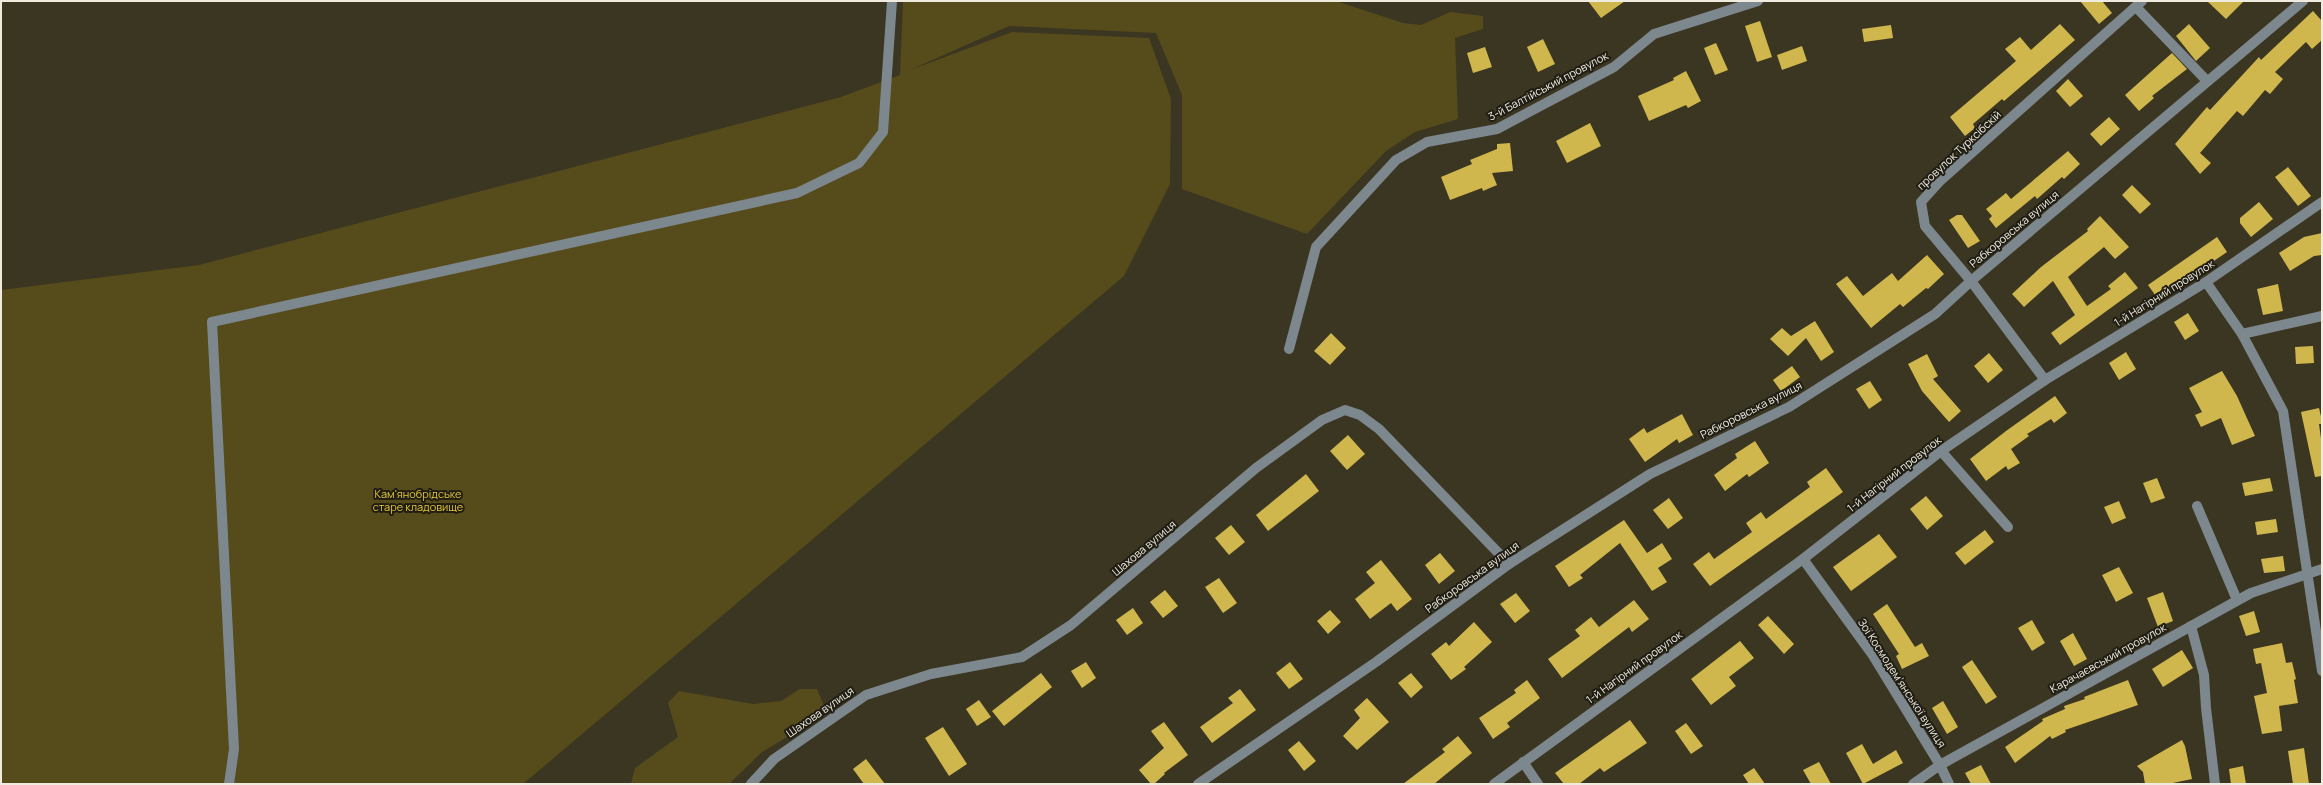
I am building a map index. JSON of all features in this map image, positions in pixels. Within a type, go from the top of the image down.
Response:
[{"type":"street","points":[[229,784],[234,749],[212,322],[796,193],[859,163],[883,132],[888,79],[892,1]]},
{"type":"street","name":"3-й Балтійський провулок","points":[[1288,350],[1316,247],[1396,160],[1427,142],[1497,129],[1614,67],[1654,34],[1758,1]]},
{"type":"street","name":"Рабкоровська вулиця","points":[[1198,784],[1376,662],[1509,564],[1650,474],[1789,407],[1935,314],[1971,281],[2303,1]]},
{"type":"street","points":[[2139,4],[2207,81]]},
{"type":"street","name":"провулок Турксібскій","points":[[2045,380],[1971,281],[1926,226],[1921,202],[1940,181],[2139,4]]},
{"type":"street","name":"1-й Нагірний провулок","points":[[1494,784],[1803,559],[1941,451],[2045,380],[2206,282],[2322,202]]},
{"type":"street","points":[[2206,282],[2242,334],[2283,411],[2322,671]]},
{"type":"street","points":[[2242,334],[2322,316]]},
{"type":"street","name":"Шахова вулиця","points":[[751,784],[774,759],[866,695],[931,674],[1022,656],[1028,653],[1071,625],[1256,468],[1322,420],[1345,410],[1360,415],[1379,429],[1509,564]]},
{"type":"street","points":[[1941,451],[2008,527]]},
{"type":"street","points":[[2197,506],[2237,600]]},
{"type":"street","name":"Зої Космодем’янської вулиця","points":[[1803,559],[1872,654],[1940,765],[1948,784]]},
{"type":"street","name":"Карачаєвський провулок","points":[[1913,784],[1940,765],[2251,592],[2322,569]]},
{"type":"street","points":[[2191,626],[2204,675],[2206,708],[2215,784]]},
{"type":"street","points":[[1523,762],[1538,784]]},
{"type":"green space","name":"Кам'янобрідське старе кладовище","points":[[903,1],[1336,1],[1403,23],[1421,25],[1450,12],[1483,16],[1483,29],[1455,38],[1458,119],[1415,132],[1386,151],[1307,234],[1182,189],[1182,95],[1156,33],[1009,26],[910,70],[1012,32],[1149,38],[1171,99],[1170,184],[1124,276],[523,784],[1,784],[1,290],[199,265],[841,97],[900,75]]},
{"type":"green space","points":[[800,689],[817,689],[827,713],[762,752],[729,784],[631,784],[635,768],[678,737],[668,703],[679,691],[753,704],[781,701]]},
{"type":"building","points":[[1588,1],[1625,1],[1601,18]]},
{"type":"building","points":[[2080,1],[2102,1],[2112,13],[2099,24]]},
{"type":"building","points":[[2207,1],[2244,1],[2226,19]]},
{"type":"building","points":[[2313,11],[2322,21],[2322,40],[2312,49],[2306,42],[2275,72],[2283,79],[2270,94],[2265,90],[2243,116],[2237,111],[2200,153],[2211,163],[2200,174],[2175,144],[2207,107],[2210,110],[2259,57],[2261,60]]},
{"type":"building","points":[[1760,21],[1772,57],[1757,62],[1745,26]]},
{"type":"building","points":[[2060,24],[2075,40],[2004,101],[2002,99],[1973,124],[1975,128],[1965,136],[1950,117],[2016,61],[2005,49],[2020,37],[2031,50]]},
{"type":"building","points":[[2189,24],[2210,48],[2196,61],[2176,36]]},
{"type":"building","points":[[1891,25],[1893,38],[1864,42],[1862,29]]},
{"type":"building","points":[[1543,39],[1555,64],[1538,72],[1527,47]]},
{"type":"building","points":[[1716,43],[1728,70],[1715,75],[1704,48]]},
{"type":"building","points":[[1802,46],[1807,61],[1782,70],[1777,55]]},
{"type":"building","points":[[1485,47],[1492,67],[1473,73],[1467,53]]},
{"type":"building","points":[[2172,53],[2187,69],[2152,96],[2154,98],[2139,111],[2125,95]]},
{"type":"building","points":[[1686,71],[1701,101],[1688,108],[1686,105],[1649,121],[1638,96],[1674,80],[1673,78]]},
{"type":"building","points":[[2068,79],[2083,96],[2070,107],[2056,91]]},
{"type":"building","points":[[2109,117],[2120,129],[2101,146],[2090,134]]},
{"type":"building","points":[[1590,123],[1601,146],[1567,163],[1556,141]]},
{"type":"building","points":[[1510,143],[1513,171],[1492,173],[1497,185],[1483,191],[1482,188],[1450,200],[1441,177],[1472,164],[1470,160],[1497,149],[1497,144]]},
{"type":"building","points":[[2068,151],[2080,164],[2064,179],[2062,177],[2037,199],[2035,196],[1996,228],[1989,219],[1992,216],[1986,209],[2006,193],[2011,199]]},
{"type":"building","points":[[2288,167],[2311,196],[2298,206],[2275,177]]},
{"type":"building","points":[[2132,185],[2151,204],[2140,214],[2122,195]]},
{"type":"building","points":[[2259,202],[2273,219],[2251,237],[2240,223],[2240,218]]},
{"type":"building","points":[[1957,215],[1962,215],[1980,241],[1968,248],[1949,220]]},
{"type":"building","points":[[2100,216],[2129,247],[2115,259],[2104,247],[2068,277],[2087,306],[2111,289],[2108,286],[2125,272],[2138,288],[2060,345],[2051,333],[2075,315],[2053,281],[2024,307],[2012,294],[2041,267],[2088,231],[2087,229]]},
{"type":"building","points":[[2322,233],[2322,255],[2314,256],[2290,271],[2279,253],[2304,237]]},
{"type":"building","points":[[2217,237],[2227,252],[2158,299],[2148,285]]},
{"type":"building","points":[[1927,255],[1944,274],[1928,289],[1926,288],[1903,307],[1900,304],[1871,328],[1836,284],[1847,276],[1863,296],[1892,273],[1898,281]]},
{"type":"building","points":[[2278,284],[2283,311],[2263,315],[2257,289]]},
{"type":"building","points":[[2188,313],[2199,331],[2185,340],[2174,322]]},
{"type":"building","points":[[1815,321],[1834,352],[1821,361],[1806,338],[1788,356],[1770,339],[1782,328],[1791,336]]},
{"type":"building","points":[[1331,333],[1346,348],[1330,365],[1314,351]]},
{"type":"building","points":[[2313,346],[2314,363],[2296,364],[2295,347]]},
{"type":"building","points":[[2126,352],[2136,369],[2119,380],[2109,363]]},
{"type":"building","points":[[1989,353],[2003,370],[1988,383],[1974,366]]},
{"type":"building","points":[[1927,354],[1938,376],[1933,379],[1961,411],[1949,422],[1922,391],[1908,364]]},
{"type":"building","points":[[1792,366],[1800,377],[1781,391],[1773,380]]},
{"type":"building","points":[[2222,371],[2237,396],[2255,436],[2232,445],[2221,418],[2201,427],[2195,415],[2202,412],[2189,388]]},
{"type":"building","points":[[1870,381],[1882,400],[1869,409],[1856,389]]},
{"type":"building","points":[[2055,396],[2067,413],[2054,423],[2051,419],[2027,434],[2029,436],[2011,449],[2020,463],[2008,470],[2006,466],[1986,481],[1970,459]]},
{"type":"building","points":[[2319,408],[2322,421],[2322,424],[2319,424],[2322,446],[2322,476],[2315,477],[2301,412]]},
{"type":"building","points":[[1682,414],[1693,435],[1679,443],[1677,439],[1645,462],[1629,439],[1644,428],[1647,433]]},
{"type":"building","points":[[1348,435],[1365,454],[1347,470],[1330,451]]},
{"type":"building","points":[[1755,441],[1769,463],[1749,477],[1747,474],[1725,491],[1714,475],[1737,458],[1735,454]]},
{"type":"building","points":[[1826,468],[1843,492],[1710,586],[1693,564],[1709,552],[1714,559],[1752,532],[1746,523],[1761,512],[1766,519],[1810,487],[1807,482]]},
{"type":"building","points":[[1306,474],[1319,491],[1268,531],[1256,515]]},
{"type":"building","points":[[2157,478],[2165,498],[2151,503],[2143,483]]},
{"type":"building","points":[[2270,478],[2273,491],[2245,496],[2242,483]]},
{"type":"building","points":[[1926,496],[1943,516],[1927,530],[1910,509]]},
{"type":"building","points":[[1669,498],[1683,518],[1668,529],[1653,510]]},
{"type":"building","points":[[2119,501],[2126,518],[2112,524],[2104,507]]},
{"type":"building","points":[[2276,519],[2278,532],[2257,535],[2255,522]]},
{"type":"building","points":[[1624,520],[1647,553],[1662,543],[1672,559],[1658,568],[1667,582],[1652,591],[1620,543],[1580,575],[1583,578],[1569,587],[1555,566]]},
{"type":"building","points":[[1231,525],[1245,542],[1229,555],[1215,538]]},
{"type":"building","points":[[1985,530],[1994,542],[1965,565],[1955,553]]},
{"type":"building","points":[[1879,534],[1897,557],[1851,591],[1833,567]]},
{"type":"building","points":[[1440,553],[1455,571],[1439,584],[1425,565]]},
{"type":"building","points":[[2283,556],[2285,571],[2264,573],[2261,559]]},
{"type":"building","points":[[1381,560],[1412,599],[1397,611],[1391,603],[1370,619],[1355,599],[1375,583],[1366,572]]},
{"type":"building","points":[[2119,567],[2133,593],[2116,602],[2102,575]]},
{"type":"building","points":[[1219,578],[1237,603],[1223,613],[1205,587]]},
{"type":"building","points":[[1165,590],[1178,606],[1163,618],[1150,602]]},
{"type":"building","points":[[2163,592],[2173,621],[2158,627],[2147,598]]},
{"type":"building","points":[[1516,593],[1530,611],[1515,623],[1500,604]]},
{"type":"building","points":[[1634,600],[1649,619],[1632,632],[1629,627],[1562,678],[1548,659],[1580,636],[1575,630],[1591,617],[1599,627]]},
{"type":"building","points":[[1887,604],[1915,647],[1922,643],[1929,656],[1902,669],[1896,656],[1899,654],[1873,614]]},
{"type":"building","points":[[1133,608],[1143,623],[1127,635],[1116,620]]},
{"type":"building","points":[[1330,610],[1341,622],[1328,634],[1317,621]]},
{"type":"building","points":[[2254,611],[2260,632],[2246,636],[2239,616]]},
{"type":"building","points":[[1768,616],[1794,644],[1784,654],[1758,625]]},
{"type":"building","points":[[2032,620],[2045,643],[2032,651],[2018,628]]},
{"type":"building","points":[[1474,622],[1492,642],[1464,667],[1466,669],[1451,680],[1431,654],[1446,642],[1449,646]]},
{"type":"building","points":[[2073,633],[2087,659],[2074,666],[2060,641]]},
{"type":"building","points":[[1740,641],[1754,658],[1729,677],[1736,686],[1711,705],[1691,679]]},
{"type":"building","points":[[2282,643],[2286,663],[2292,662],[2296,679],[2294,680],[2298,703],[2279,706],[2282,731],[2262,734],[2254,696],[2267,693],[2261,663],[2256,664],[2253,649]]},
{"type":"building","points":[[2182,650],[2193,668],[2163,687],[2152,669]]},
{"type":"building","points":[[1972,660],[1997,697],[1986,704],[1962,667]]},
{"type":"building","points":[[1086,662],[1096,678],[1082,688],[1071,671]]},
{"type":"building","points":[[1290,662],[1303,679],[1289,689],[1276,673]]},
{"type":"building","points":[[1041,673],[1052,687],[1004,726],[992,711]]},
{"type":"building","points":[[1411,673],[1423,687],[1411,698],[1398,683]]},
{"type":"building","points":[[1527,680],[1540,698],[1507,723],[1510,727],[1493,739],[1479,718],[1516,693],[1514,690]]},
{"type":"building","points":[[2128,680],[2138,705],[2065,730],[2066,732],[2052,739],[2050,736],[2015,763],[2005,747],[2043,721],[2042,719],[2065,709],[2064,706],[2085,699],[2084,697]]},
{"type":"building","points":[[1240,689],[1256,710],[1212,743],[1200,727],[1233,703],[1228,698]]},
{"type":"building","points":[[1367,698],[1389,722],[1357,750],[1343,736],[1360,718],[1354,710]]},
{"type":"building","points":[[979,700],[991,717],[977,726],[966,709]]},
{"type":"building","points":[[1943,701],[1958,727],[1947,734],[1932,708]]},
{"type":"building","points":[[1630,720],[1647,743],[1604,772],[1600,768],[1579,784],[1564,784],[1555,773]]},
{"type":"building","points":[[1164,722],[1188,755],[1164,773],[1165,774],[1154,784],[1151,784],[1139,770],[1164,748],[1151,731]]},
{"type":"building","points":[[1686,723],[1703,746],[1691,754],[1675,731]]},
{"type":"building","points":[[943,727],[967,764],[949,776],[925,738]]},
{"type":"building","points":[[1458,736],[1472,753],[1434,784],[1403,784],[1445,752],[1442,749]]},
{"type":"building","points":[[2182,740],[2185,746],[2192,779],[2168,784],[2145,784],[2143,772],[2137,766]]},
{"type":"building","points":[[1299,741],[1316,761],[1304,771],[1288,750]]},
{"type":"building","points":[[1862,744],[1873,764],[1896,750],[1903,763],[1863,784],[1846,753]]},
{"type":"building","points":[[2304,748],[2309,784],[2293,784],[2288,751]]},
{"type":"building","points":[[866,759],[885,784],[864,784],[853,769]]},
{"type":"building","points":[[1819,762],[1831,784],[1811,784],[1803,770]]},
{"type":"building","points":[[1981,765],[1991,784],[1971,784],[1965,773]]},
{"type":"building","points":[[2243,766],[2246,784],[2231,784],[2229,769]]},
{"type":"building","points":[[1754,768],[1765,784],[1749,784],[1743,775]]}]
